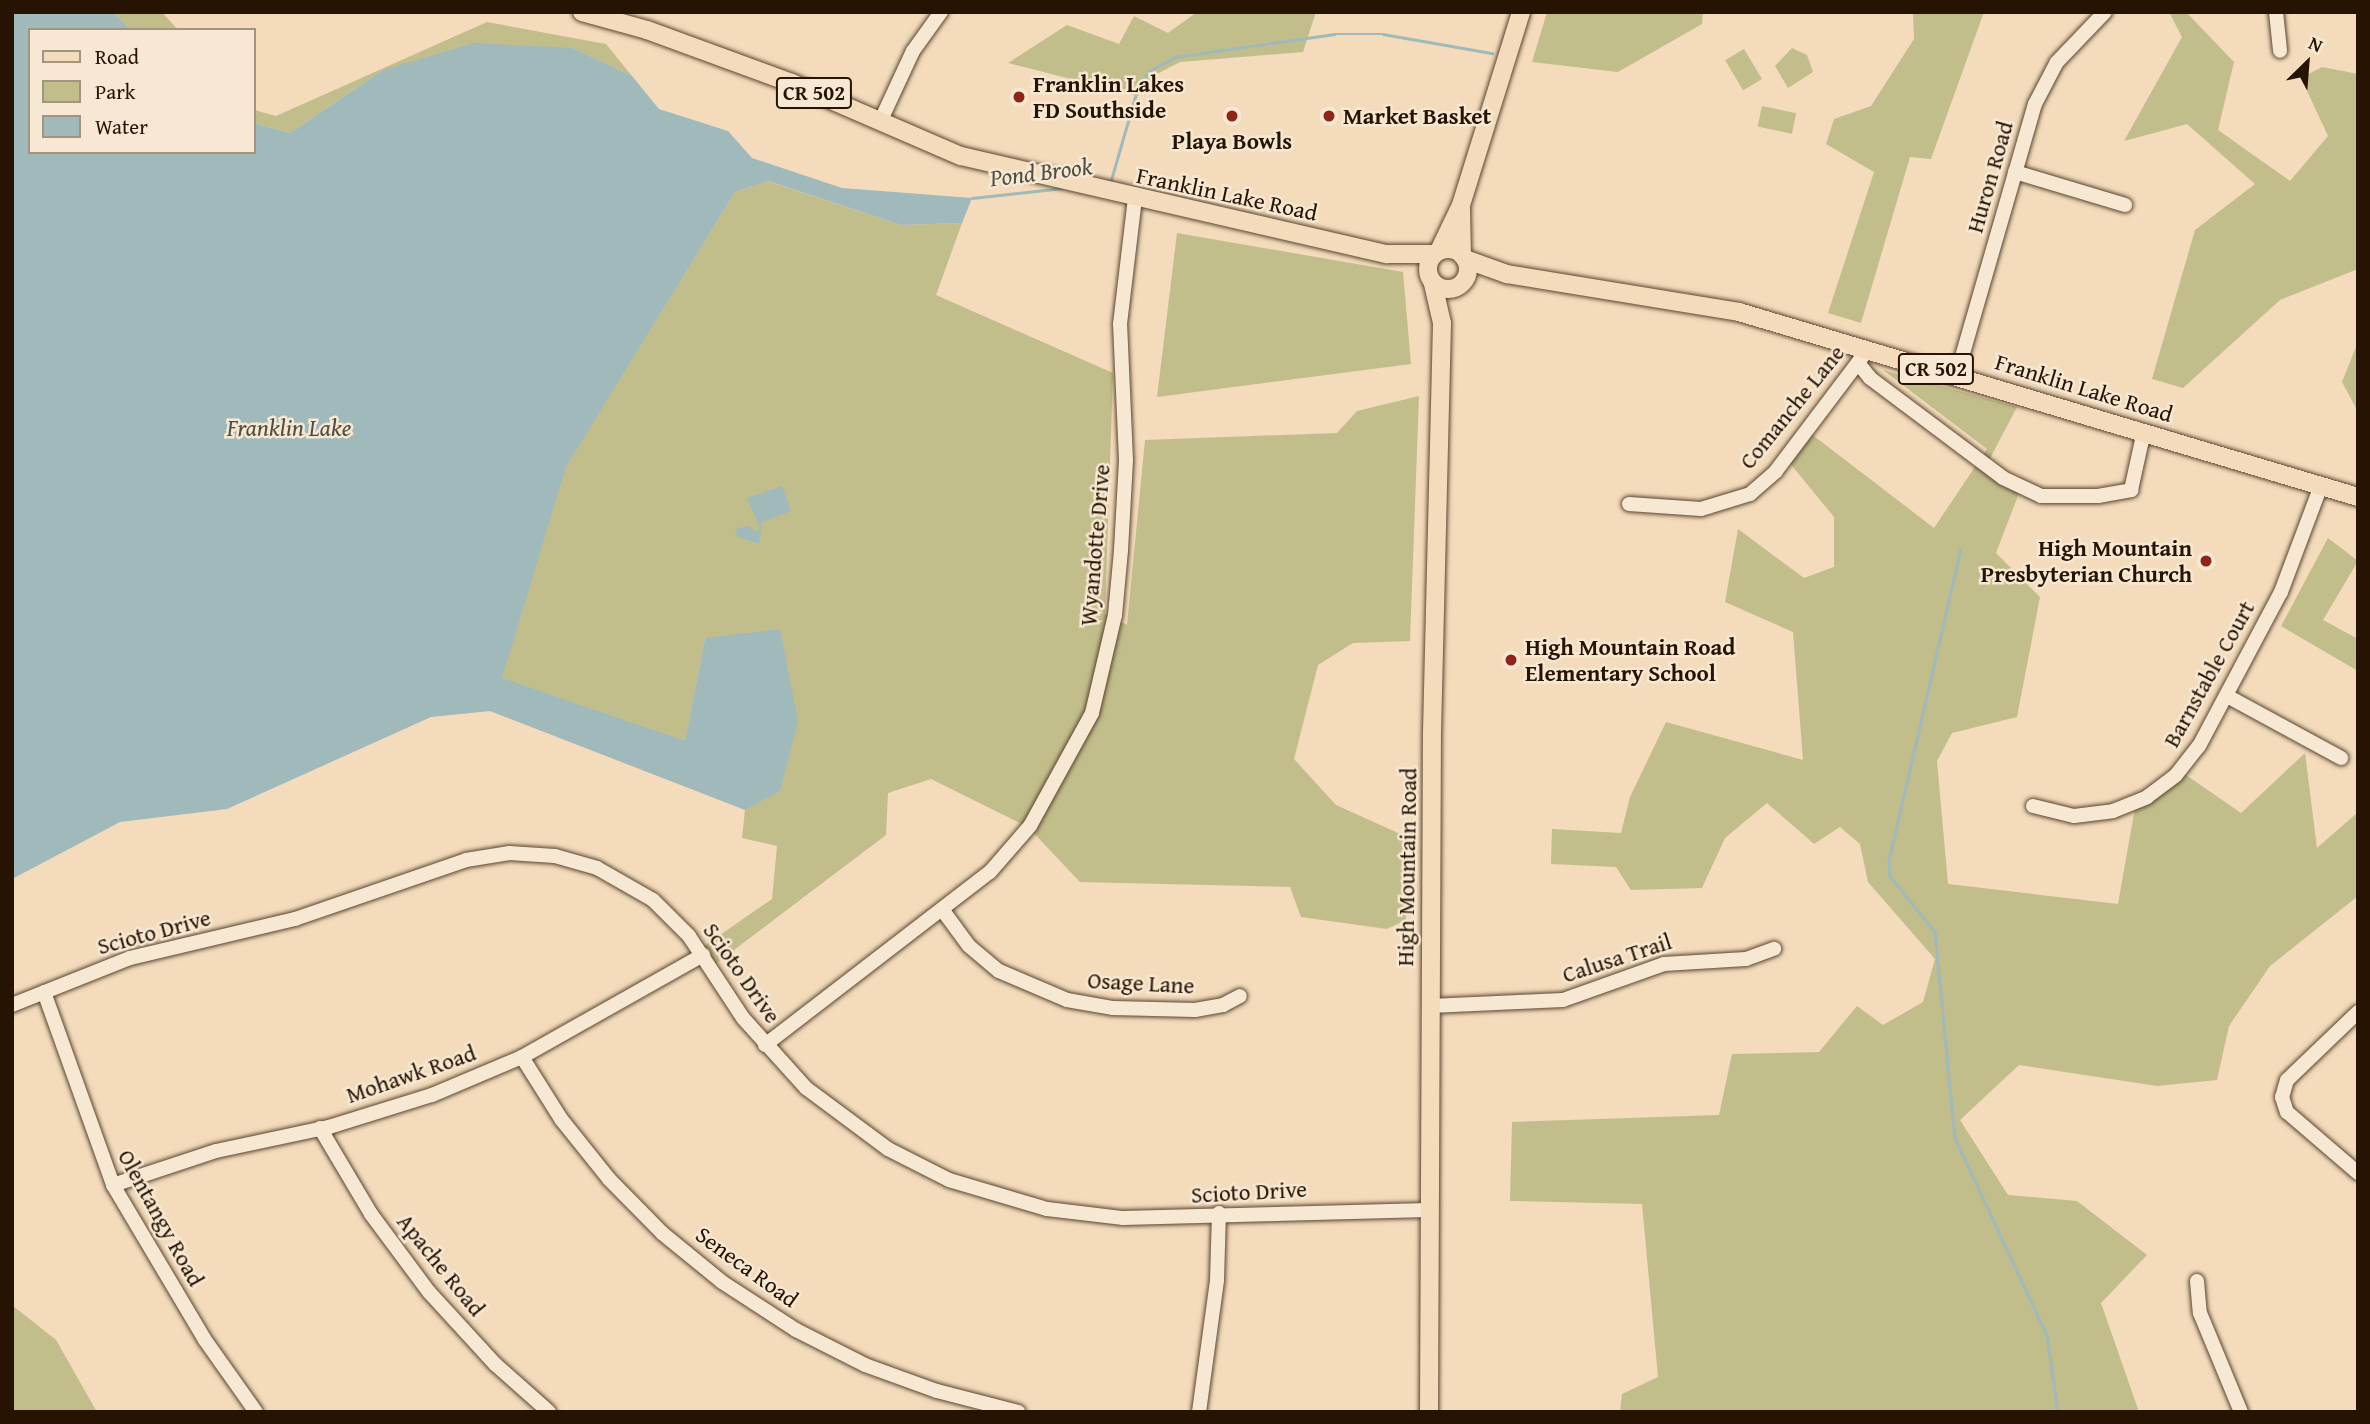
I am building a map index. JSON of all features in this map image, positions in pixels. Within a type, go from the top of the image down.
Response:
[{"type":"main road","name":"Franklin Lake Road","points":[[582,12],[647,30],[768,74],[961,156],[1097,191],[1387,254],[1437,253]]},
{"type":"main road","points":[[1432,281],[1428,265],[1437,253],[1461,205],[1521,12]]},
{"type":"main road","points":[[1461,205],[1464,257],[1468,270],[1461,285]]},
{"type":"main road","name":"CR 502","points":[[1437,253],[1464,257]]},
{"type":"main road","name":"Franklin Lake Road","points":[[1387,254],[1432,281]]},
{"type":"main road","name":"Franklin Lake Road","points":[[1464,257],[1507,274],[1740,312],[1863,356],[1957,374],[2320,488],[2358,497]]},
{"type":"main road","name":"Franklin Lake Road","points":[[1461,285],[1507,274]]},
{"type":"main road","name":"CR 502","points":[[1432,281],[1445,290],[1461,285]]},
{"type":"main road","name":"High Mountain Road","points":[[1429,1412],[1430,1006],[1443,323],[1432,281]]},
{"type":"main road","name":"High Mountain Road","points":[[1443,323],[1461,285]]},
{"type":"street","points":[[880,122],[913,51],[941,12]]},
{"type":"street","name":"Huron Road","points":[[1957,374],[2015,172],[2045,82],[2072,43],[2105,12]]},
{"type":"street","points":[[2276,12],[2280,51]]},
{"type":"street","points":[[2015,172],[2125,205]]},
{"type":"street","name":"Wyandotte Drive","points":[[765,1045],[944,912],[990,872],[1030,826],[1092,713],[1115,615],[1121,550],[1126,460],[1120,324],[1135,199]]},
{"type":"street","points":[[1863,356],[1870,378],[2003,478],[2041,496],[2098,496],[2131,490],[2144,431]]},
{"type":"street","name":"Comanche Lane","points":[[1629,504],[1701,509],[1750,494],[1776,471],[1863,356]]},
{"type":"street","name":"Barnstable Court","points":[[2033,806],[2052,813],[2094,815],[2147,797],[2188,762],[2227,696],[2281,592],[2320,488]]},
{"type":"street","points":[[2227,696],[2341,758]]},
{"type":"street","name":"Scioto Drive","points":[[12,1005],[141,955],[270,926],[466,860],[509,853],[577,860],[620,878],[671,915],[703,955],[765,1045],[806,1088],[859,1130],[918,1166],[981,1192],[1082,1214],[1183,1218],[1219,1213],[1428,1210]]},
{"type":"street","name":"Osage Lane","points":[[944,912],[969,946],[999,971],[1067,1000],[1114,1008],[1195,1010],[1223,1005],[1240,996]]},
{"type":"street","name":"Calusa Trail","points":[[1430,1006],[1563,1000],[1664,964],[1703,958],[1746,959],[1774,949]]},
{"type":"street","name":"Mohawk Road","points":[[113,1185],[216,1151],[320,1128],[432,1094],[522,1057],[703,955]]},
{"type":"street","name":"Olentangy Road","points":[[44,992],[113,1185],[205,1339],[256,1412]]},
{"type":"street","points":[[2358,1012],[2287,1080],[2281,1097],[2287,1112],[2358,1173]]},
{"type":"street","name":"Seneca Road","points":[[522,1057],[561,1119],[609,1179],[663,1233],[722,1282],[796,1330],[865,1365],[937,1391],[1018,1412]]},
{"type":"street","name":"Apache Road","points":[[320,1128],[371,1214],[422,1283],[495,1364],[549,1412]]},
{"type":"street","points":[[1199,1412],[1217,1280],[1219,1213]]},
{"type":"street","points":[[2197,1281],[2200,1313],[2241,1412]]},
{"type":"green space","points":[[112,12],[162,12],[176,28],[130,28]]},
{"type":"green space","points":[[1197,12],[1316,12],[1303,52],[1180,62],[1153,76],[1138,96],[1008,63],[1067,25],[1119,44],[1134,16],[1168,33]]},
{"type":"green space","points":[[1547,12],[1703,12],[1702,24],[1618,72],[1532,62]]},
{"type":"green space","points":[[1913,12],[1984,12],[1931,159],[1910,157],[1861,323],[1828,313],[1874,172],[1826,144],[1834,119],[1871,106],[1914,39]]},
{"type":"green space","points":[[2169,12],[2186,12],[2234,62],[2218,130],[2290,181],[2328,136],[2301,78],[2322,67],[2358,74],[2358,269],[2280,300],[2183,388],[2152,379],[2195,230],[2255,184],[2187,124],[2124,141],[2182,37]]},
{"type":"green space","points":[[487,22],[606,44],[632,76],[573,48],[383,70],[290,133],[256,124],[256,111],[276,116]]},
{"type":"green space","points":[[1792,48],[1807,55],[1813,72],[1788,88],[1775,66]]},
{"type":"green space","points":[[1744,49],[1762,79],[1743,90],[1725,60]]},
{"type":"green space","points":[[1762,106],[1796,113],[1792,134],[1758,127]]},
{"type":"green space","points":[[767,181],[901,225],[962,223],[936,295],[1113,373],[1105,614],[1127,625],[1145,440],[1337,433],[1357,411],[1419,396],[1410,641],[1353,643],[1318,665],[1294,759],[1336,805],[1407,837],[1406,920],[1387,929],[1301,917],[1290,887],[1080,882],[1028,827],[931,779],[888,793],[886,835],[705,972],[694,953],[772,899],[777,846],[742,838],[745,810],[780,790],[705,638],[685,742],[501,678],[566,466],[735,192]]},
{"type":"green space","points":[[1177,233],[1403,272],[1411,364],[1157,397]]},
{"type":"green space","points":[[2358,342],[2358,410],[2357,410],[2342,382]]},
{"type":"green space","points":[[1883,370],[2017,407],[1984,470],[2019,493],[1996,553],[2040,597],[2017,717],[1952,733],[1937,761],[1948,884],[2118,904],[2136,802],[2183,773],[2241,813],[2305,753],[2317,848],[2358,812],[2358,896],[2270,966],[2229,1026],[2217,1080],[2157,1086],[2019,1065],[1960,1120],[2008,1195],[2077,1201],[2147,1255],[2101,1303],[2139,1412],[1620,1412],[1622,1394],[1658,1377],[1642,1204],[1510,1201],[1512,1122],[1719,1115],[1732,1054],[1819,1052],[1857,1006],[1883,1025],[1923,1002],[1935,959],[1868,882],[1860,844],[1840,827],[1814,844],[1767,803],[1725,838],[1702,888],[1631,890],[1616,867],[1551,864],[1552,829],[1621,833],[1630,797],[1666,722],[1803,760],[1793,632],[1725,602],[1738,529],[1804,578],[1834,567],[1834,517],[1784,456],[1806,430],[1934,528],[1987,449]]},
{"type":"green space","points":[[2328,538],[2358,561],[2323,620],[2358,639],[2358,671],[2281,626]]},
{"type":"green space","points":[[12,1305],[56,1340],[97,1412],[12,1412]]},
{"type":"water","name":"Franklin Lake","points":[[12,12],[112,12],[130,28],[28,28],[28,154],[256,154],[256,124],[290,133],[383,70],[474,43],[573,48],[632,76],[659,109],[728,131],[752,158],[842,188],[972,198],[962,223],[901,225],[768,181],[735,192],[566,467],[502,678],[685,741],[705,638],[780,629],[798,721],[780,791],[745,810],[490,711],[431,717],[227,809],[120,822],[12,879]]},
{"type":"water","points":[[782,486],[791,511],[762,522],[759,544],[738,537],[735,529],[748,526],[757,532],[760,528],[747,498]]},
{"type":"waterway","name":"Pond Brook","points":[[1107,181],[1111,180],[1137,90],[1149,71],[1175,57],[1334,34],[1383,34],[1492,53]]},
{"type":"waterway","name":"Pond Brook","points":[[972,198],[1062,188]]},
{"type":"waterway","points":[[1961,549],[1889,860],[1890,876],[1935,932],[1955,1138],[2047,1335],[2058,1412]]},
{"type":"place","name":"Franklin Lakes FD Southside","points":[[1019,97]]},
{"type":"place","name":"Playa Bowls","points":[[1232,116]]},
{"type":"place","name":"Market Basket","points":[[1329,116]]},
{"type":"place","name":"High Mountain Presbyterian Church","points":[[2206,561]]},
{"type":"place","name":"High Mountain Road Elementary School","points":[[1511,660]]}]
